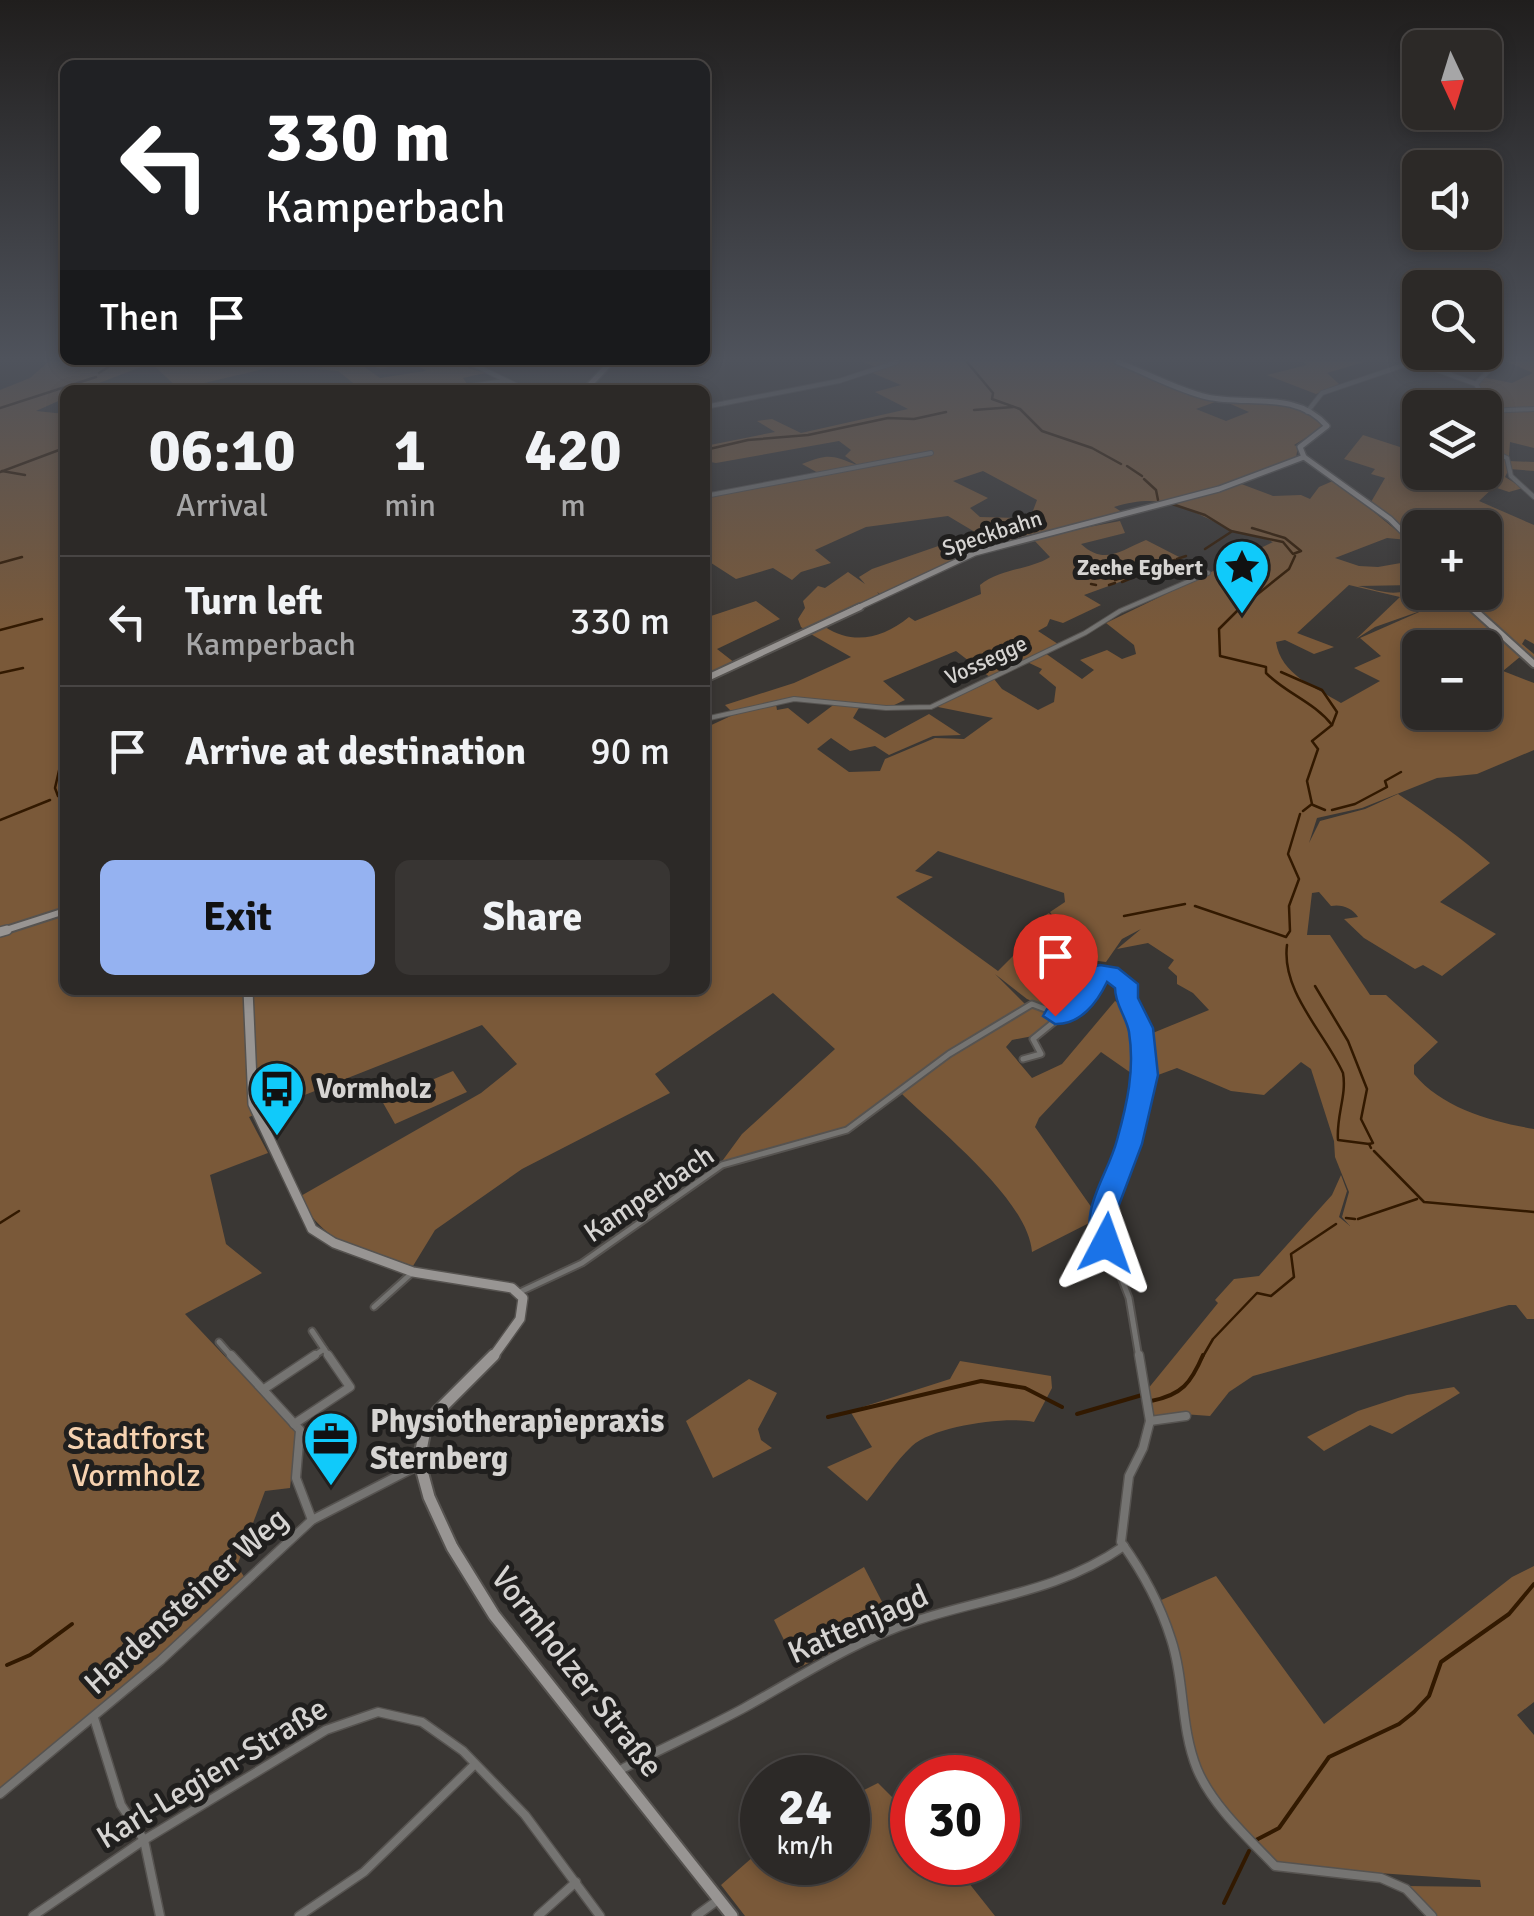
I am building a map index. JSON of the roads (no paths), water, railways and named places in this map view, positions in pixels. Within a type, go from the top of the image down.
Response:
[{"type":"street","points":[[1302,451],[1402,531]]},
{"type":"street","points":[[710,495],[931,453]]},
{"type":"street","points":[[1502,456],[1507,458],[1511,476],[1534,497]]},
{"type":"street","name":"Speckbahn","points":[[710,677],[985,549],[1131,515],[1234,484],[1304,457]]},
{"type":"street","name":"Vossegge","points":[[710,718],[794,699],[930,708],[1085,633],[1120,611],[1208,573]]},
{"type":"street","points":[[1475,610],[1534,664]]},
{"type":"street","points":[[0,932],[60,913]]},
{"type":"street","points":[[1024,1059],[1041,1054],[1033,1039],[1088,996],[1100,973],[1114,974],[1127,984],[1127,998],[1141,1028],[1145,1075],[1130,1144],[1100,1222],[1131,1306],[1150,1421],[1144,1448],[1127,1487],[1124,1546],[1142,1572],[1172,1640],[1192,1757],[1211,1792],[1275,1866],[1290,1872],[1370,1876],[1400,1884],[1432,1916]]},
{"type":"street","points":[[248,995],[253,1104],[304,1216],[323,1238],[413,1272],[520,1292],[524,1302],[518,1321],[503,1343],[434,1416],[419,1447],[418,1465]]},
{"type":"street","name":"Kamperbach","points":[[520,1292],[582,1263],[722,1165],[846,1130],[949,1054],[1032,1004],[1060,1017]]},
{"type":"street","points":[[374,1307],[413,1272]]},
{"type":"street","points":[[294,1424],[350,1387],[312,1331]]},
{"type":"street","points":[[220,1342],[301,1435],[296,1478],[312,1520]]},
{"type":"street","points":[[264,1389],[324,1348]]},
{"type":"street","points":[[1150,1421],[1186,1416]]},
{"type":"street","name":"Hardensteiner Weg","points":[[0,1794],[94,1718],[312,1520],[418,1465]]},
{"type":"street","name":"Vormholzer Straße","points":[[418,1465],[447,1540],[470,1583],[520,1652],[620,1770],[732,1916]]},
{"type":"street","name":"Kattenjagd","points":[[620,1770],[850,1649],[915,1621],[1028,1593],[1100,1563],[1124,1546]]},
{"type":"street","name":"Karl-Legien-Straße","points":[[33,1916],[144,1840],[326,1730],[364,1714],[401,1715],[442,1733],[525,1815],[600,1916]]},
{"type":"street","points":[[94,1718],[121,1804],[144,1840],[160,1916]]},
{"type":"street","points":[[298,1916],[364,1872],[475,1764]]},
{"type":"street","points":[[538,1916],[576,1882]]},
{"type":"street","points":[[696,1916],[720,1899]]},
{"type":"waterway","points":[[2,471],[55,451]]},
{"type":"waterway","name":"Kamperbach","points":[[1098,451],[1121,464]]},
{"type":"waterway","name":"Kamperbach","points":[[1127,466],[1142,476]]},
{"type":"waterway","points":[[2,471],[25,475]]},
{"type":"waterway","name":"Kamperbach","points":[[1144,479],[1156,490],[1158,500]]},
{"type":"waterway","name":"Kamperbach","points":[[1172,504],[1205,515],[1231,531],[1283,542],[1293,554],[1301,551],[1285,538],[1252,528]]},
{"type":"waterway","points":[[1205,549],[1231,532]]},
{"type":"waterway","points":[[1177,559],[1186,556]]},
{"type":"waterway","name":"Kamperbach","points":[[1239,609],[1289,569],[1295,556]]},
{"type":"waterway","points":[[0,563],[22,557]]},
{"type":"waterway","points":[[1115,580],[1175,560]]},
{"type":"waterway","points":[[1122,582],[1139,575]]},
{"type":"waterway","points":[[1109,585],[1115,583]]},
{"type":"waterway","points":[[1091,584],[1096,585]]},
{"type":"waterway","name":"Kamperbach","points":[[1238,610],[1219,629],[1220,656],[1266,667],[1266,673],[1332,725]]},
{"type":"waterway","points":[[0,630],[42,619]]},
{"type":"waterway","points":[[0,673],[23,668]]},
{"type":"waterway","points":[[1281,672],[1322,690],[1337,712],[1332,725]]},
{"type":"waterway","name":"Kamperbach","points":[[1303,811],[1312,804],[1307,781],[1318,749],[1312,741],[1332,725]]},
{"type":"waterway","points":[[60,766],[55,788],[60,795]]},
{"type":"waterway","points":[[1332,810],[1355,804],[1387,787],[1385,781],[1401,772]]},
{"type":"waterway","points":[[0,820],[50,800]]},
{"type":"waterway","points":[[1313,805],[1325,810]]},
{"type":"waterway","name":"Kamperbach","points":[[1195,906],[1286,937],[1290,931],[1289,906],[1299,879],[1288,854],[1300,814]]},
{"type":"waterway","points":[[1124,916],[1185,904]]},
{"type":"waterway","name":"Kamperbach","points":[[1287,945],[1287,962],[1297,996],[1343,1073],[1338,1140],[1369,1144]]},
{"type":"waterway","points":[[1315,986],[1348,1041],[1367,1089],[1361,1119],[1373,1143],[1369,1144]]},
{"type":"waterway","name":"Kamperbach","points":[[1369,1144],[1371,1148]]},
{"type":"waterway","name":"Kamperbach","points":[[1374,1151],[1424,1202],[1534,1212]]},
{"type":"waterway","points":[[1358,1219],[1417,1199]]},
{"type":"waterway","points":[[0,1223],[19,1211]]},
{"type":"waterway","points":[[1346,1218],[1355,1219]]},
{"type":"waterway","points":[[1202,1358],[1213,1339],[1257,1293],[1271,1296],[1294,1277],[1291,1254],[1336,1224]]},
{"type":"waterway","points":[[1151,1401],[1184,1386],[1203,1355]]},
{"type":"waterway","points":[[828,1417],[981,1381],[1025,1388],[1062,1407]]},
{"type":"waterway","points":[[1077,1414],[1142,1395]]},
{"type":"waterway","points":[[1256,1840],[1279,1828],[1329,1757],[1399,1724],[1414,1712],[1429,1696],[1441,1662],[1509,1614],[1534,1584]]},
{"type":"waterway","points":[[7,1665],[30,1655],[72,1624]]},
{"type":"waterway","points":[[1224,1903],[1249,1851]]},
{"type":"place","name":"Zeche Egbert","points":[[1242,616]]},
{"type":"place","name":"Vormholz","points":[[277,1138]]},
{"type":"place","name":"Physiotherapiepraxis Sternberg","points":[[331,1488]]},
{"type":"park label","name":"Stadtforst Vormholz","points":[[136,1456]]}]
